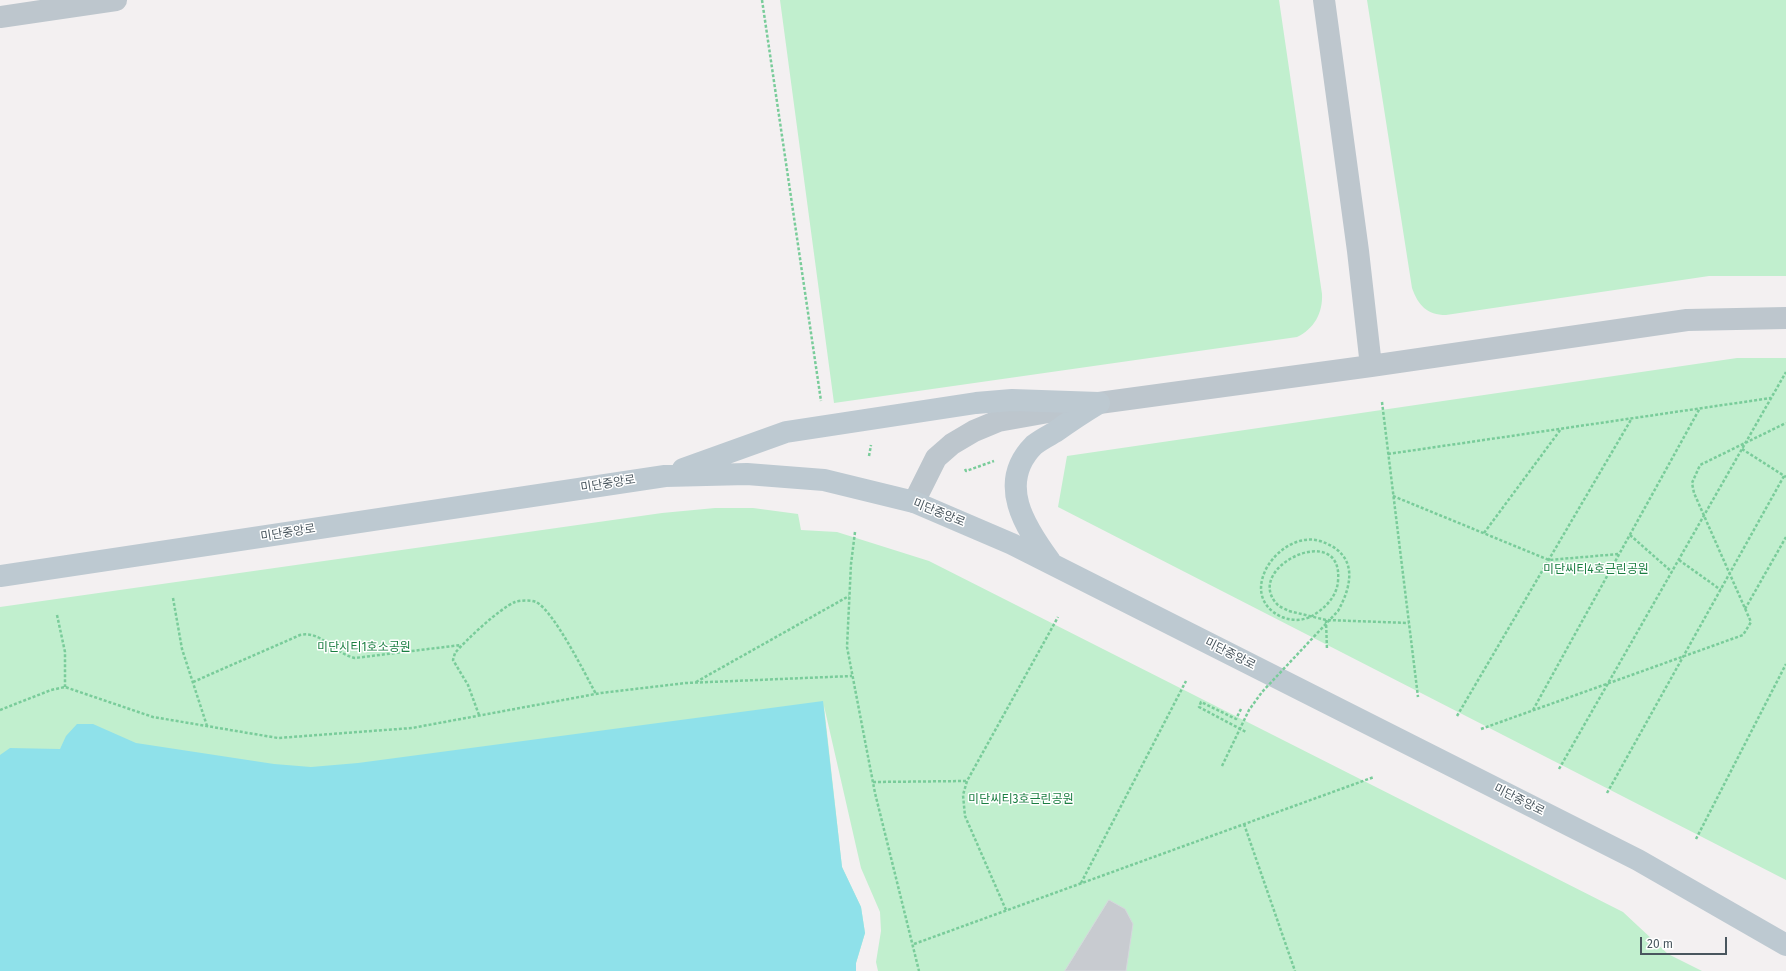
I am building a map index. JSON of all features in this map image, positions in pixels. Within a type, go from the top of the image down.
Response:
[{"type":"street","points":[[0,17],[116,0]]},
{"type":"street","points":[[1324,0],[1358,251],[1371,366]]},
{"type":"street","points":[[914,502],[936,458],[952,444],[974,431],[998,421],[1099,402],[1371,366],[1687,320],[1786,318]]},
{"type":"street","points":[[665,476],[786,432],[983,402],[1012,400],[1099,402]]},
{"type":"street","points":[[1051,564],[1027,529],[1017,502],[1017,474],[1024,458],[1035,445],[1099,402]]},
{"type":"street","name":"미단중앙로","points":[[0,576],[665,476],[747,474],[824,480],[914,502],[1012,544],[1638,860],[1786,945]]},
{"type":"path","points":[[762,0],[821,404]]},
{"type":"path","points":[[1559,769],[1786,372]]},
{"type":"path","points":[[1388,454],[1771,398]]},
{"type":"path","points":[[1382,402],[1418,697]]},
{"type":"path","points":[[1533,710],[1700,408]]},
{"type":"path","points":[[1457,716],[1632,418]]},
{"type":"path","points":[[1481,728],[1743,635],[1751,622],[1694,493],[1692,483],[1700,465],[1746,441],[1786,423]]},
{"type":"path","points":[[1484,534],[1562,429]]},
{"type":"path","points":[[1607,793],[1785,477],[1742,449]]},
{"type":"path","points":[[963,465],[966,472],[996,460]]},
{"type":"path","points":[[1393,496],[1549,560],[1619,554]]},
{"type":"path","points":[[855,532],[849,596],[847,647],[872,782],[920,971]]},
{"type":"path","points":[[1630,535],[1672,572]]},
{"type":"path","points":[[1745,610],[1786,536]]},
{"type":"path","points":[[1222,766],[1249,710],[1262,692],[1338,611],[1346,597],[1349,582],[1349,569],[1345,558],[1338,549],[1316,540],[1292,544],[1279,552],[1270,563],[1263,576],[1260,589],[1263,601],[1272,612],[1288,620],[1299,620],[1310,617],[1328,604],[1335,594],[1338,582],[1338,570],[1333,559],[1325,553],[1312,550],[1298,554],[1284,562],[1274,573],[1270,587],[1271,595],[1276,604],[1289,611],[1326,620],[1409,623]]},
{"type":"path","points":[[1678,560],[1721,590]]},
{"type":"path","points":[[694,683],[849,596]]},
{"type":"path","points":[[173,598],[182,649],[207,726]]},
{"type":"path","points":[[479,716],[468,685],[453,660],[454,653],[506,608],[516,602],[526,600],[536,602],[546,611],[559,629],[596,694]]},
{"type":"path","points":[[57,615],[66,652],[65,687]]},
{"type":"path","points":[[1006,910],[965,816],[963,795],[967,781],[1058,617]]},
{"type":"path","points":[[1326,620],[1327,650]]},
{"type":"path","points":[[193,682],[300,635],[308,633],[316,635],[345,656],[356,658],[462,645]]},
{"type":"path","points":[[1696,839],[1786,664]]},
{"type":"path","points":[[0,710],[51,690],[65,687],[153,716],[278,738],[412,728],[596,694],[694,683],[852,676]]},
{"type":"path","points":[[1081,883],[1186,681]]},
{"type":"path","points":[[1241,709],[1236,719],[1201,702],[1199,707],[1246,732]]},
{"type":"path","points":[[914,944],[1374,777]]},
{"type":"path","points":[[872,782],[967,781]]},
{"type":"path","points":[[1244,824],[1295,971]]},
{"type":"green space","points":[[780,0],[1279,0],[1322,294],[1321,308],[1313,325],[1297,337],[834,403]]},
{"type":"green space","points":[[1367,0],[1786,0],[1786,276],[1709,276],[1446,315],[1439,315],[1428,311],[1420,304],[1412,288]]},
{"type":"green space","name":"미단씨티4호근린공원","points":[[1737,358],[1786,358],[1786,880],[1058,507],[1067,456]]},
{"type":"green space","points":[[715,508],[753,508],[798,514],[801,530],[837,532],[929,561],[1623,912],[1668,954],[1702,971],[878,971],[876,962],[881,931],[880,912],[861,868],[824,706],[842,867],[861,907],[865,933],[856,963],[856,971],[0,971],[0,607],[662,513]]},
{"type":"water","points":[[823,701],[842,867],[861,907],[865,933],[856,963],[856,971],[0,971],[0,755],[10,748],[60,749],[66,736],[77,724],[93,724],[136,743],[274,764],[311,767],[358,763]]},
{"type":"building","points":[[1109,900],[1125,909],[1133,924],[1126,971],[1065,971]]},
{"type":"park label","name":"미단시티1호소공원","points":[[364,648]]},
{"type":"park label","name":"미단씨티3호근린공원","points":[[1021,800]]}]
